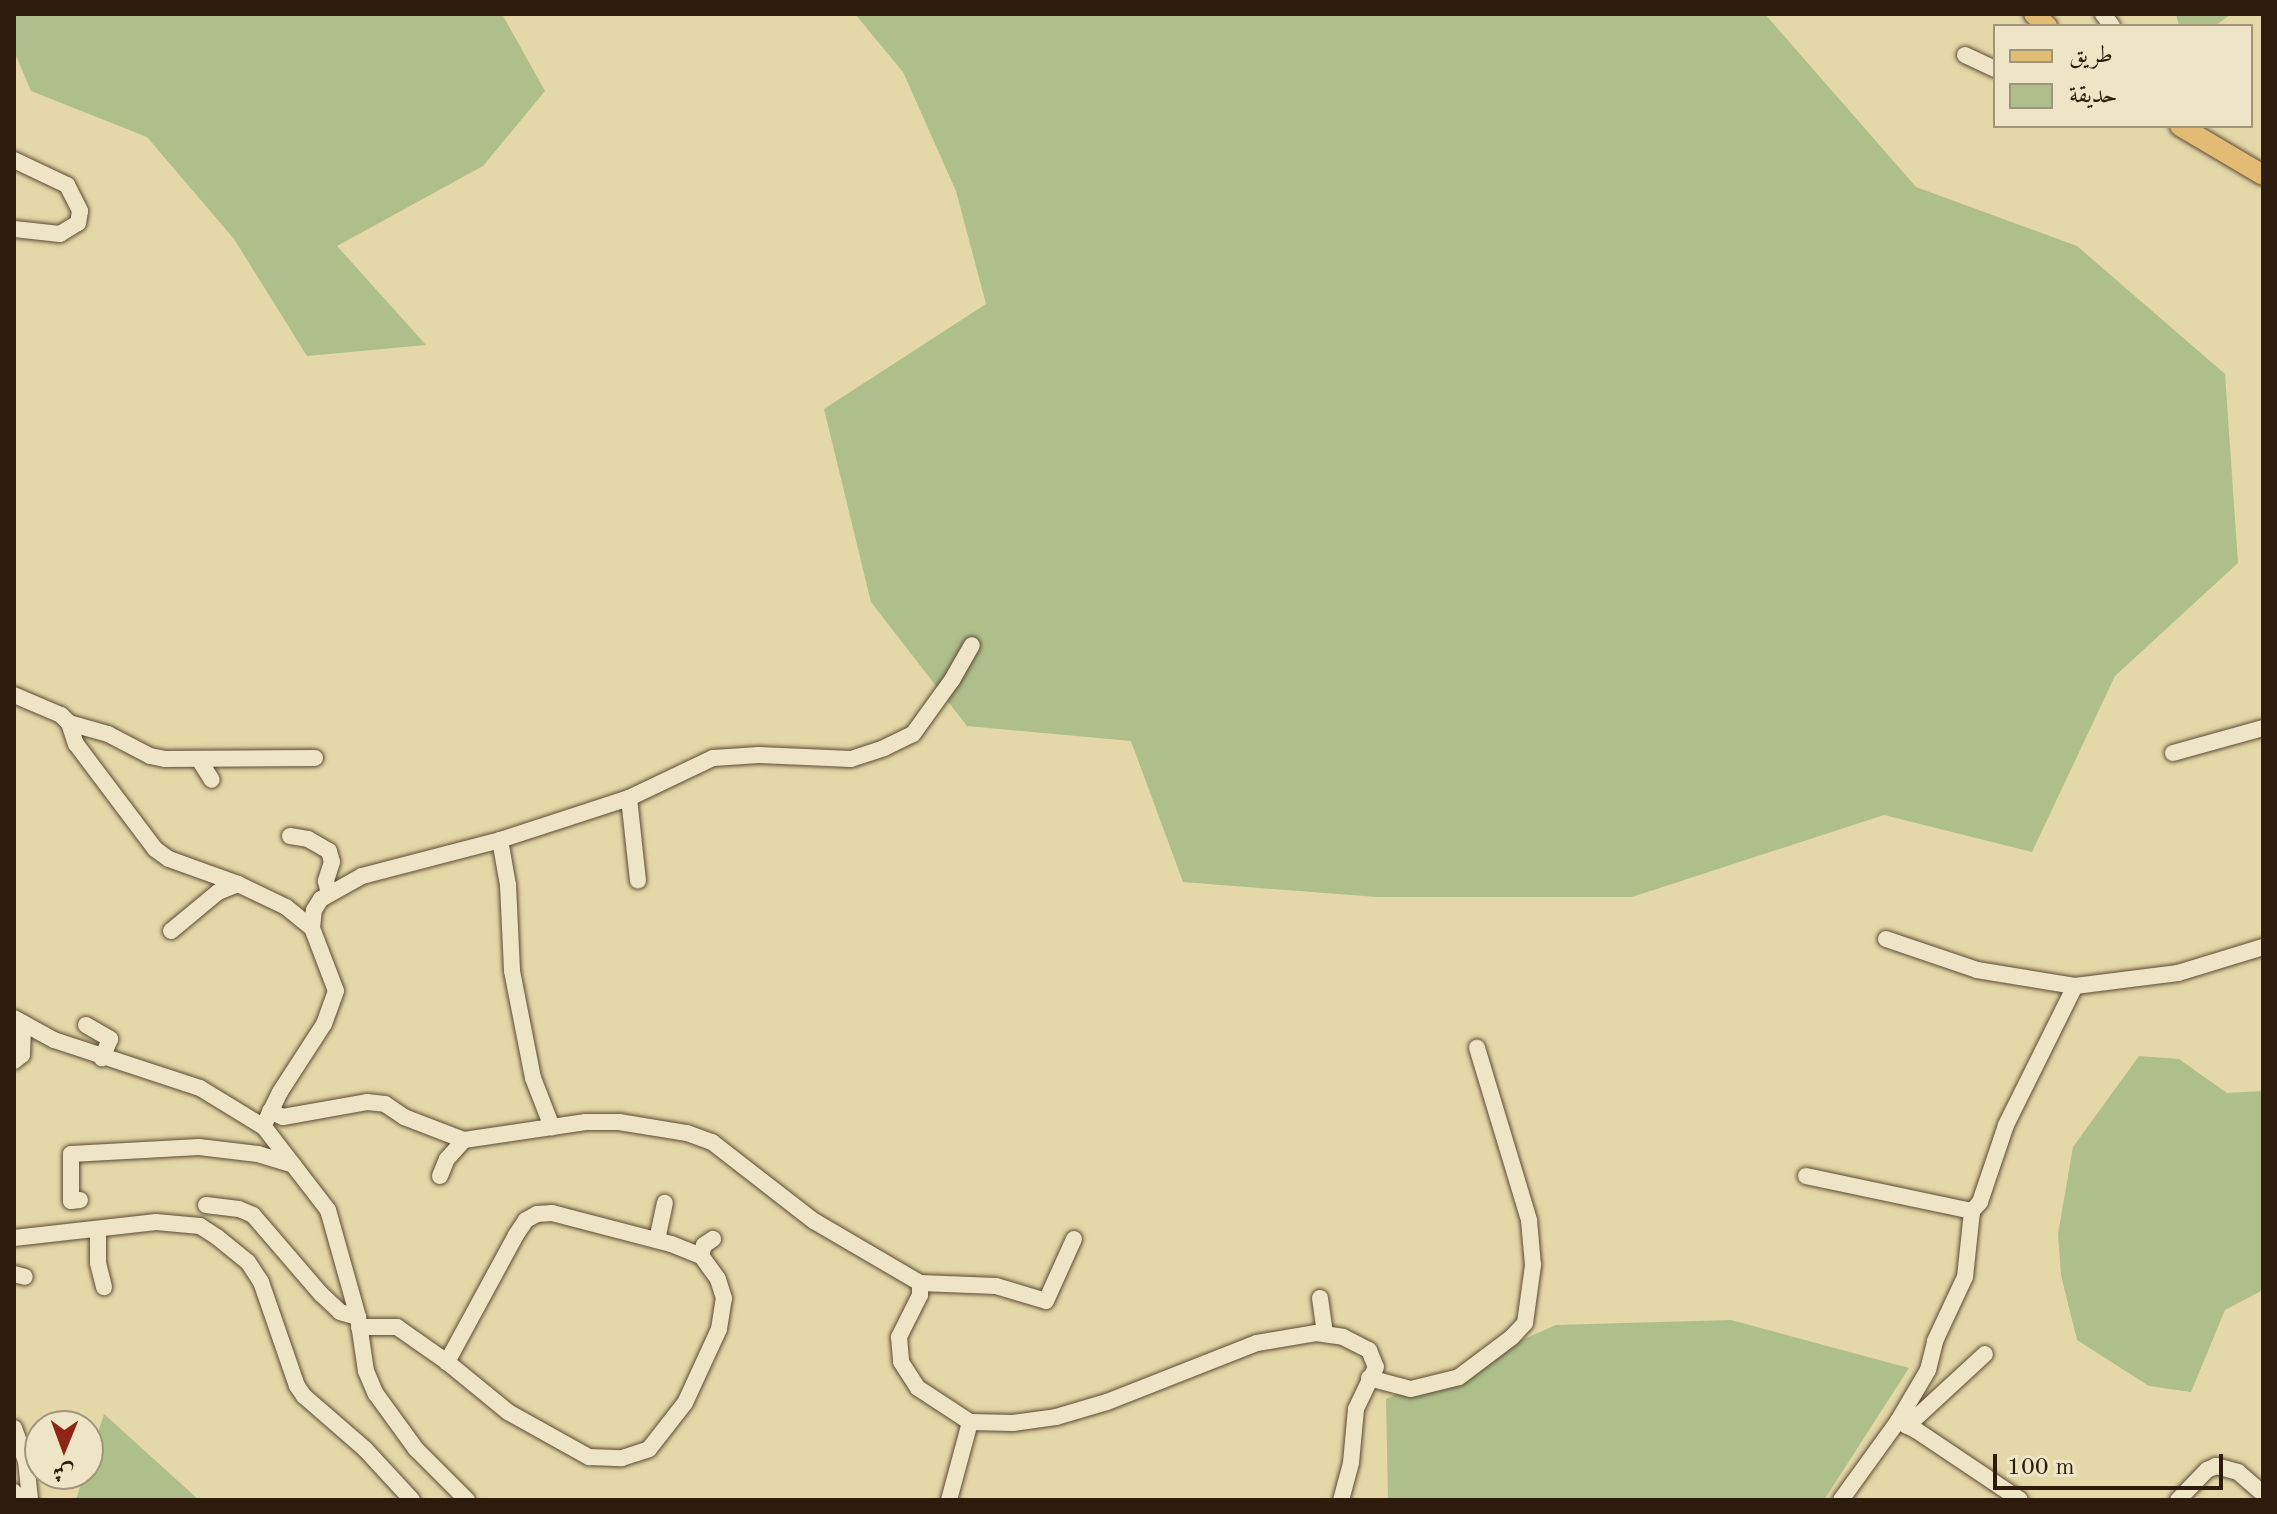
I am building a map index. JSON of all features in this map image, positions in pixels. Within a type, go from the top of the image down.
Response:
[{"type":"main road","points":[[2198,132],[2263,175]]},
{"type":"street","points":[[1965,55],[1993,68]]},
{"type":"street","points":[[14,160],[67,185],[80,211],[78,223],[60,234],[14,229]]},
{"type":"street","points":[[264,1127],[270,1111],[324,1024],[336,991],[312,928],[314,910],[329,894],[362,876],[500,840],[629,798],[713,758],[759,755],[851,759],[884,748],[913,734],[952,680],[972,645]]},
{"type":"street","points":[[14,695],[61,715],[69,723],[76,744],[155,849],[186,866],[238,884],[286,907],[312,928]]},
{"type":"street","points":[[69,723],[108,734],[150,756],[200,761],[315,758]]},
{"type":"street","points":[[2173,753],[2263,728]]},
{"type":"street","points":[[200,761],[212,780]]},
{"type":"street","points":[[629,798],[638,881]]},
{"type":"street","points":[[290,836],[308,839],[329,851],[332,862],[326,881],[329,894]]},
{"type":"street","points":[[500,840],[508,885],[512,971],[533,1078],[552,1127]]},
{"type":"street","points":[[171,931],[218,892],[238,884]]},
{"type":"street","points":[[1886,939],[1977,970],[2075,986],[2178,973],[2263,947]]},
{"type":"street","points":[[1902,1423],[1928,1370],[1935,1341],[1965,1277],[1972,1211],[1980,1202],[2006,1125],[2075,986]]},
{"type":"street","points":[[19,1020],[54,1040],[200,1088],[264,1127],[295,1165],[331,1219],[358,1322],[366,1371],[376,1394],[416,1449],[467,1500]]},
{"type":"street","points":[[14,1061],[22,1055],[19,1020]]},
{"type":"street","points":[[86,1025],[110,1039],[102,1058]]},
{"type":"street","points":[[1369,1378],[1411,1389],[1459,1377],[1525,1323],[1533,1265],[1529,1220],[1477,1048]]},
{"type":"street","points":[[270,1111],[283,1117],[376,1103],[464,1140],[552,1127],[619,1122],[674,1131],[712,1142],[833,1234],[920,1283],[996,1286],[1046,1301],[1074,1239]]},
{"type":"street","points":[[440,1176],[447,1159],[464,1140]]},
{"type":"street","points":[[80,1200],[71,1201],[71,1154],[199,1147],[258,1154],[295,1165]]},
{"type":"street","points":[[1806,1176],[1972,1211]]},
{"type":"street","points":[[657,1240],[665,1203]]},
{"type":"street","points":[[206,1205],[239,1209],[253,1215],[340,1312],[358,1322],[397,1327],[447,1362],[508,1412],[589,1457],[622,1458],[649,1449],[696,1385],[719,1329],[724,1298],[718,1279],[701,1256],[657,1240],[552,1213],[537,1214],[526,1220],[516,1235],[447,1362]]},
{"type":"street","points":[[18,1235],[98,1229],[128,1223],[184,1222],[200,1226],[233,1248],[248,1262],[268,1295],[297,1386],[304,1396],[365,1449],[412,1500]]},
{"type":"street","points":[[98,1229],[98,1263],[104,1287]]},
{"type":"street","points":[[701,1256],[704,1245],[713,1239]]},
{"type":"street","points":[[920,1283],[920,1295],[899,1337],[901,1362],[918,1388],[970,1422],[1013,1423],[1056,1417],[1107,1402],[1257,1343],[1280,1337],[1325,1334],[1343,1337],[1369,1350],[1376,1367],[1356,1409],[1351,1463],[1341,1500]]},
{"type":"street","points":[[1320,1298],[1325,1334]]},
{"type":"street","points":[[1841,1500],[1902,1423],[1985,1354]]},
{"type":"street","points":[[949,1500],[970,1422]]},
{"type":"street","points":[[1902,1423],[2020,1500]]},
{"type":"street","points":[[14,1428],[26,1461],[30,1500]]},
{"type":"street","points":[[2178,1500],[2207,1470],[2216,1466],[2238,1472],[2263,1494]]},
{"type":"street","points":[[14,1492],[20,1500]]},
{"type":"green space","points":[[14,14],[502,14],[545,91],[483,166],[337,246],[426,345],[307,356],[234,239],[147,137],[31,91],[14,51]]},
{"type":"green space","points":[[855,14],[1765,14],[1916,187],[2077,246],[2225,374],[2238,563],[2115,676],[2032,852],[1884,815],[1632,897],[1377,897],[1183,882],[1131,741],[967,726],[871,602],[824,409],[986,304],[956,191],[903,72]]},
{"type":"green space","points":[[2176,14],[2231,14],[2218,24],[2178,24]]},
{"type":"green space","points":[[2139,1056],[2179,1059],[2227,1093],[2263,1091],[2263,1290],[2225,1310],[2191,1392],[2149,1386],[2077,1340],[2061,1275],[2058,1234],[2073,1147]]},
{"type":"green space","points":[[1731,1320],[1909,1368],[1824,1500],[1388,1500],[1386,1399],[1556,1325]]},
{"type":"green space","points":[[104,1414],[199,1500],[76,1500],[79,1490],[104,1490]]}]
